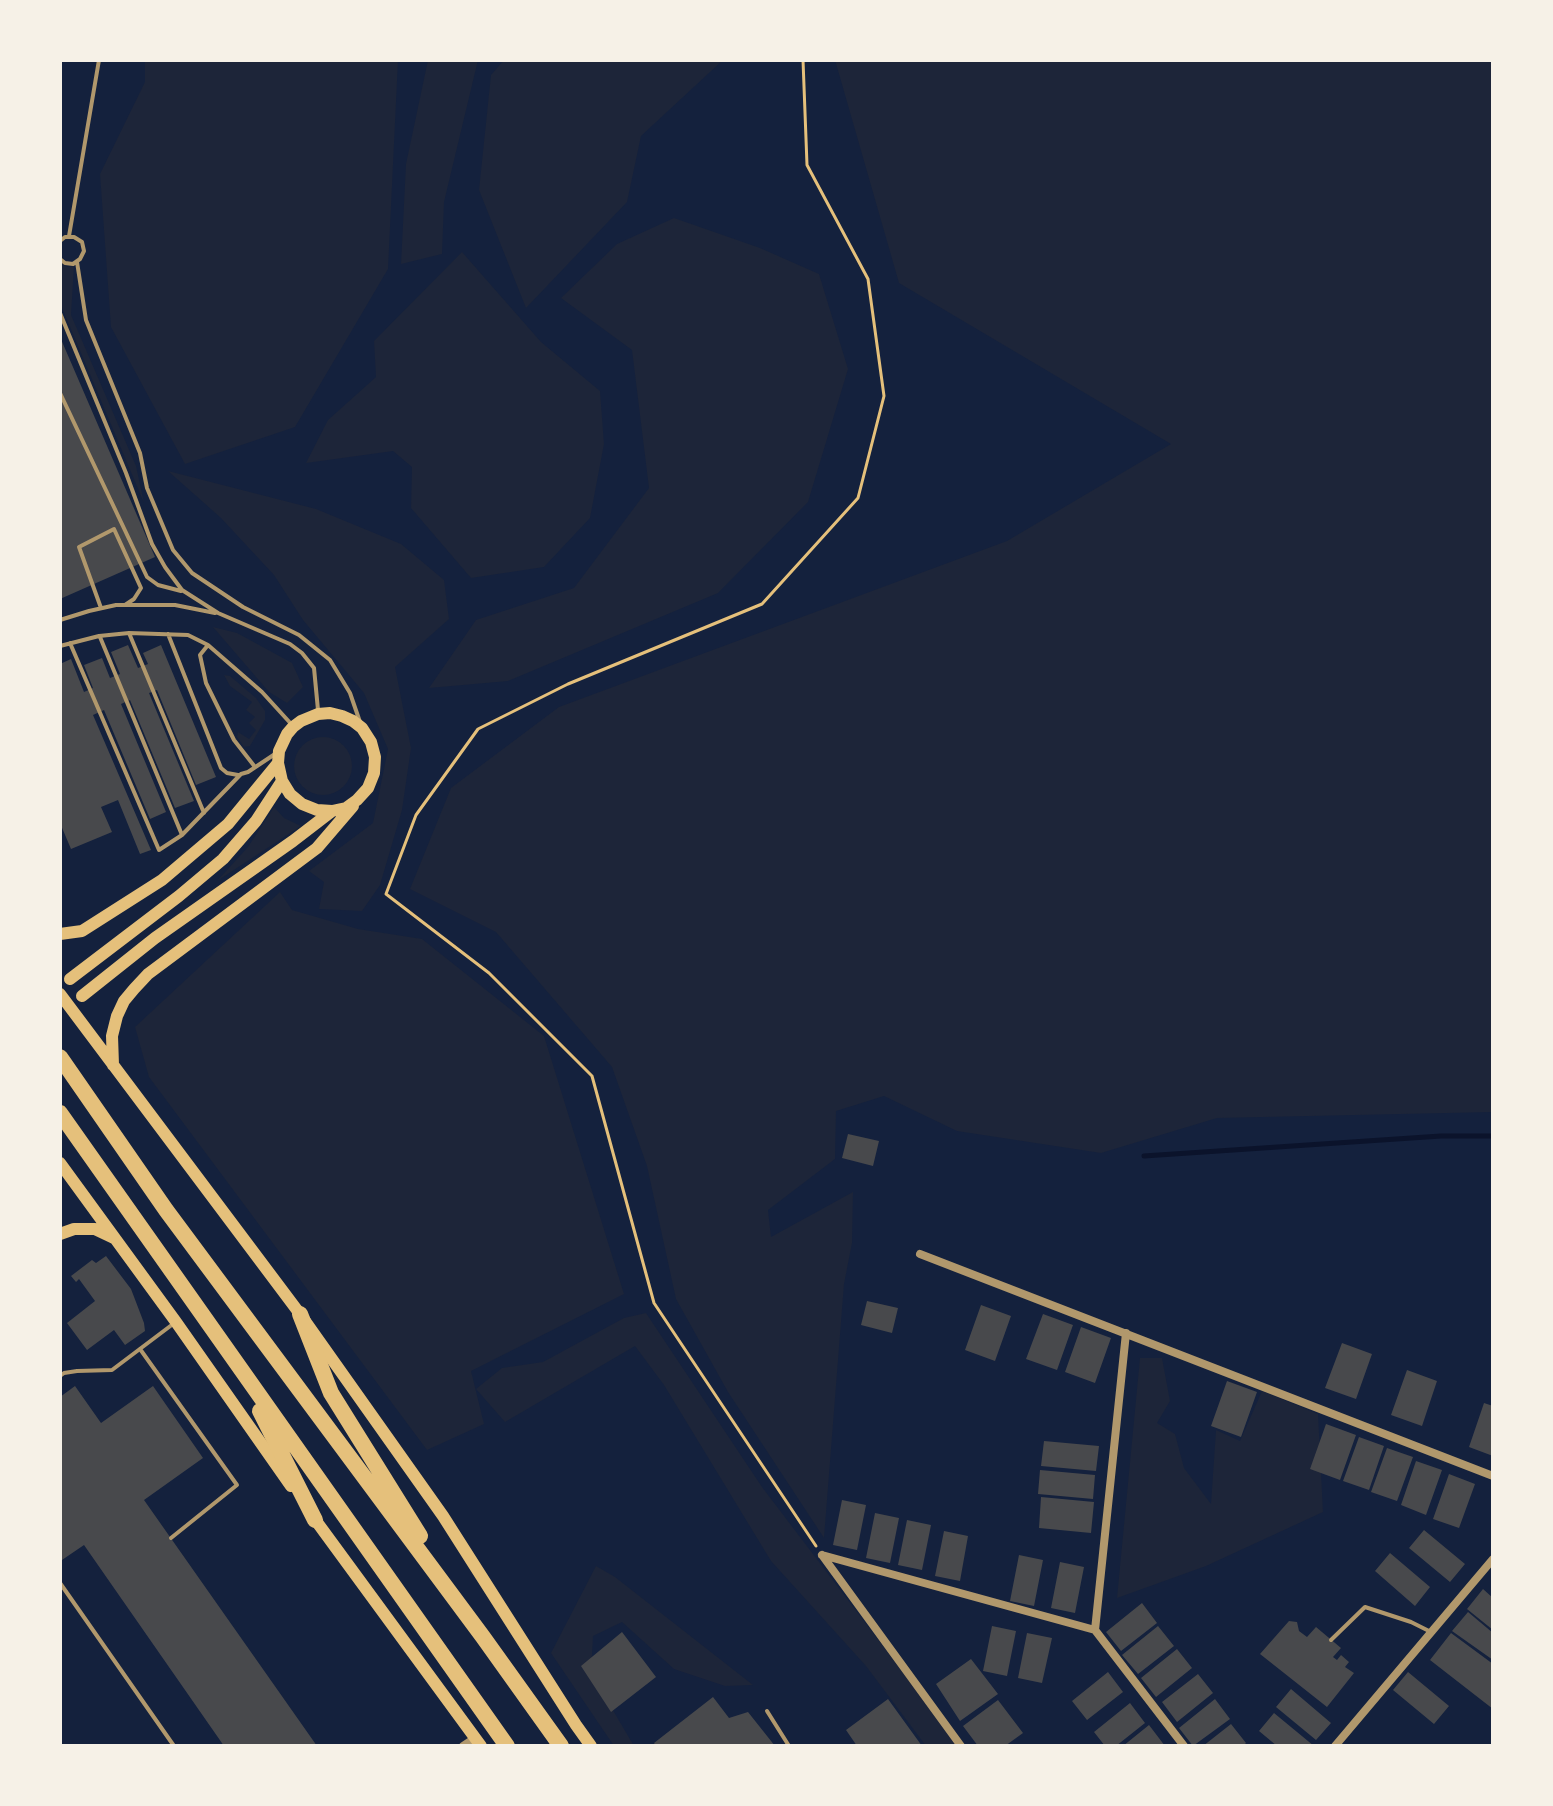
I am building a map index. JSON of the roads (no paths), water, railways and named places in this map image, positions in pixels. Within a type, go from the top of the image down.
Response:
[{"type":"highway","points":[[60,1057],[166,1210],[561,1746]]},
{"type":"highway","points":[[60,1113],[507,1746]]},
{"type":"highway","points":[[300,1314],[331,1393],[487,1643]]},
{"type":"highway","points":[[236,1363],[315,1520]]},
{"type":"main road","points":[[60,934],[82,931],[109,915],[162,880],[228,824],[279,757],[287,734],[293,727],[309,717],[330,713],[353,721],[362,728],[371,742],[375,757],[374,773],[368,788],[317,848],[148,974],[134,989],[117,1016],[112,1036],[113,1065]]},
{"type":"main road","points":[[279,757],[282,781],[290,794],[302,804],[317,810],[332,811],[346,808],[357,800]]},
{"type":"main road","points":[[70,979],[223,859],[256,821],[282,781]]},
{"type":"main road","points":[[82,996],[155,938],[332,811]]},
{"type":"main road","points":[[60,994],[300,1314],[443,1516],[591,1746]]},
{"type":"main road","points":[[60,1163],[478,1742]]},
{"type":"main road","points":[[60,1234],[74,1229],[95,1229],[117,1240]]},
{"type":"street","points":[[920,1254],[1493,1476]]},
{"type":"street","points":[[1095,1630],[1126,1333]]},
{"type":"street","points":[[961,1746],[822,1555],[1095,1630],[1184,1746]]},
{"type":"street","points":[[1335,1746],[1493,1559]]},
{"type":"street","points":[[463,1746],[478,1742]]},
{"type":"lane","points":[[69,236],[99,60]]},
{"type":"lane","points":[[60,241],[69,236],[78,239],[83,246],[83,256],[77,262],[69,264],[60,259]]},
{"type":"lane","points":[[77,262],[86,320],[140,453],[147,488],[173,550],[192,573],[243,607],[299,635],[330,660],[350,693],[362,728]]},
{"type":"lane","points":[[60,313],[152,544],[165,567],[185,592],[218,613],[290,644],[302,653],[314,668],[318,714]]},
{"type":"lane","points":[[60,393],[147,577],[165,588],[185,592]]},
{"type":"lane","points":[[101,608],[79,547],[114,529],[141,588],[134,599],[125,605]]},
{"type":"lane","points":[[60,620],[101,608],[125,605],[175,605],[218,613]]},
{"type":"lane","points":[[129,633],[204,813]]},
{"type":"lane","points":[[60,646],[99,636],[129,633],[188,635],[208,645],[262,692],[293,727]]},
{"type":"lane","points":[[167,633],[221,768],[227,773],[241,774]]},
{"type":"lane","points":[[99,636],[182,835]]},
{"type":"lane","points":[[70,643],[159,850],[182,835],[241,774],[279,757]]},
{"type":"lane","points":[[208,645],[200,655],[206,683],[234,740],[255,767]]},
{"type":"lane","points":[[60,1376],[77,1371],[112,1370],[176,1322]]},
{"type":"lane","points":[[140,1349],[237,1485],[171,1538]]},
{"type":"lane","points":[[60,1583],[174,1746]]},
{"type":"lane","points":[[1331,1640],[1365,1607],[1411,1622],[1431,1633]]},
{"type":"lane","points":[[767,1711],[789,1746]]},
{"type":"waterway","points":[[1144,1156],[1441,1136],[1493,1136]]}]
